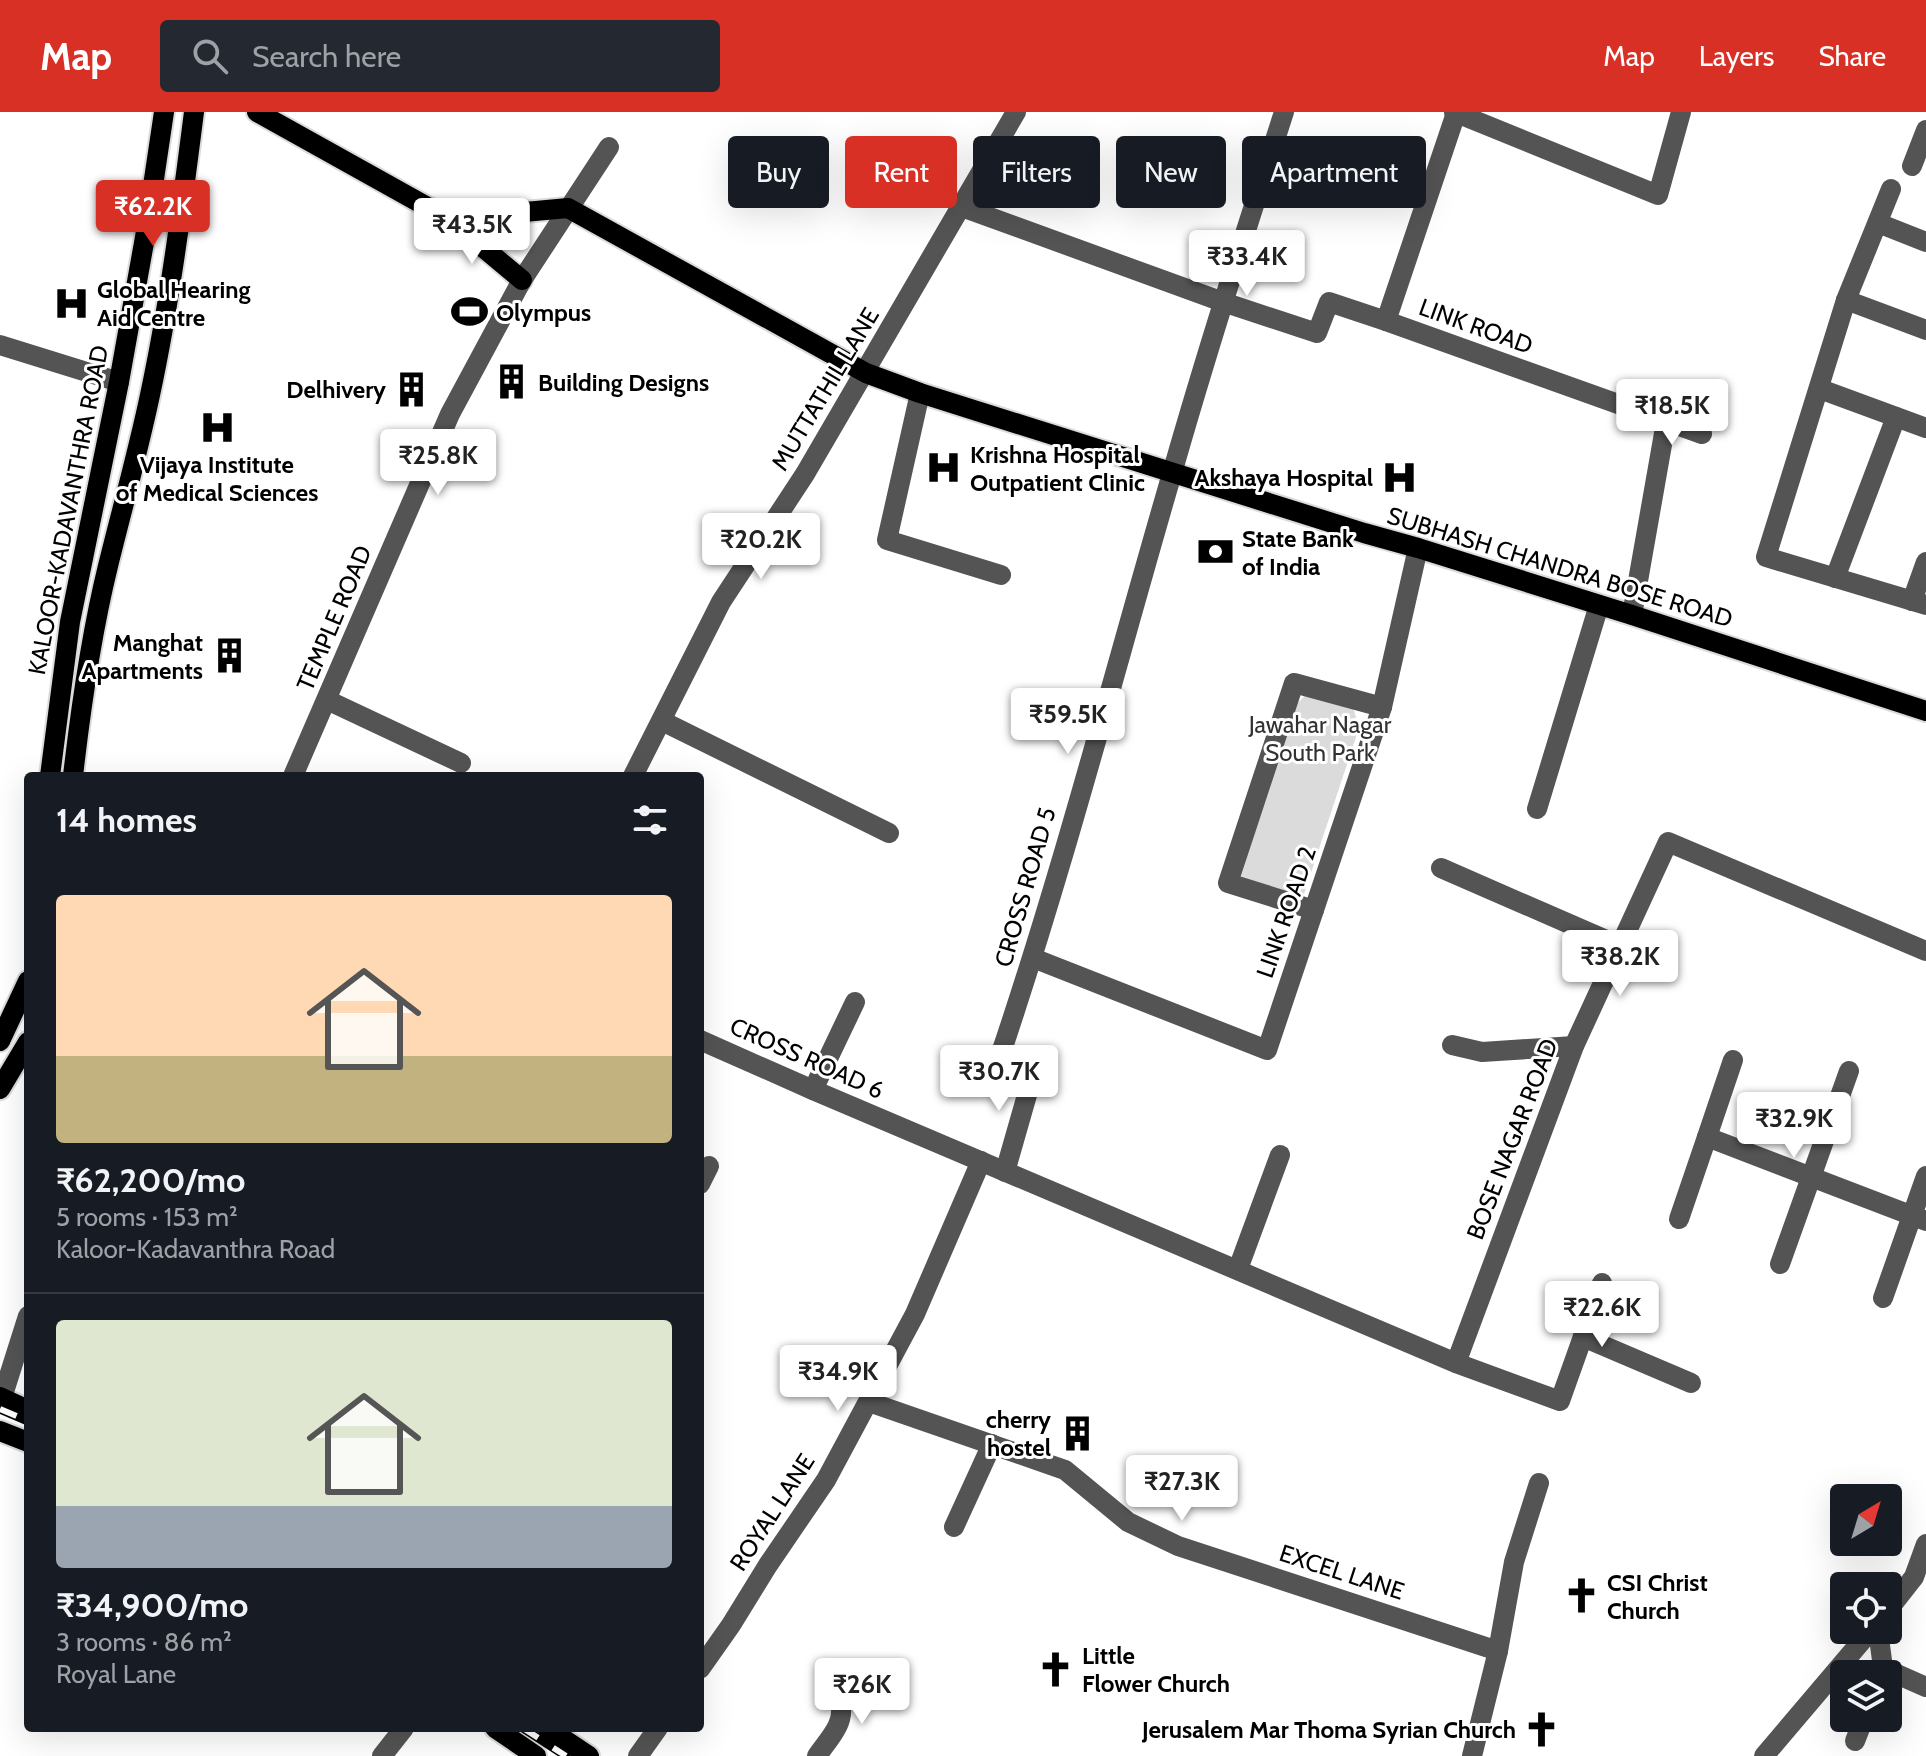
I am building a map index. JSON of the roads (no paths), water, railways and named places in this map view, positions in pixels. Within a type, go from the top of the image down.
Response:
[{"type":"main road","name":"KALOOR-KADAVANTHRA ROAD","points":[[51,772],[70,622],[119,382],[164,112]]},
{"type":"main road","name":"KALOOR-KADAVANTHRA ROAD","points":[[73,772],[80,710],[108,568],[152,389],[178,235],[194,112]]},
{"type":"main road","points":[[257,112],[449,219],[522,280]]},
{"type":"main road","points":[[449,219],[568,208]]},
{"type":"main road","name":"SUBHASH CHANDRA BOSE ROAD","points":[[568,208],[866,373],[920,393],[1632,615],[1926,711]]},
{"type":"main road","points":[[119,382],[152,389]]},
{"type":"main road","points":[[0,1041],[24,990]]},
{"type":"main road","points":[[0,1089],[24,1049]]},
{"type":"main road","points":[[1,1397],[24,1408]]},
{"type":"main road","points":[[0,1431],[24,1440]]},
{"type":"main road","points":[[501,1732],[536,1756]]},
{"type":"main road","points":[[553,1732],[589,1756]]},
{"type":"street","name":"MUTTATHIL LANE","points":[[635,772],[721,602],[805,474],[866,373],[1016,112]]},
{"type":"street","name":"CROSS ROAD 5","points":[[1005,1172],[1027,1095],[1001,1053],[1033,958],[1223,302],[1284,112]]},
{"type":"street","points":[[1455,112],[1505,121],[1658,195],[1681,112]]},
{"type":"street","name":"LINK ROAD","points":[[1455,112],[1386,321],[1702,434]]},
{"type":"street","points":[[1912,166],[1926,130]]},
{"type":"street","name":"TEMPLE ROAD","points":[[295,772],[450,414],[522,280],[609,147]]},
{"type":"street","points":[[1891,189],[1846,300],[1766,557],[1919,603],[1926,562]]},
{"type":"street","points":[[962,207],[1317,333],[1329,302],[1386,321]]},
{"type":"street","points":[[1878,223],[1926,242]]},
{"type":"street","points":[[1846,300],[1926,330]]},
{"type":"street","points":[[0,345],[119,382]]},
{"type":"street","points":[[1820,389],[1926,428]]},
{"type":"street","points":[[920,393],[887,540],[1001,575]]},
{"type":"street","points":[[1835,578],[1896,417]]},
{"type":"street","points":[[1632,615],[1666,422]]},
{"type":"street","name":"LINK ROAD 2","points":[[1033,958],[1267,1050],[1382,707],[1418,548]]},
{"type":"street","points":[[1537,809],[1599,605]]},
{"type":"street","points":[[1314,910],[1228,883],[1294,683],[1382,707]]},
{"type":"street","points":[[327,700],[461,763]]},
{"type":"street","points":[[662,721],[889,833]]},
{"type":"street","name":"BOSE NAGAR ROAD","points":[[1456,1363],[1574,1046],[1668,842],[1926,951]]},
{"type":"street","points":[[1441,868],[1620,946]]},
{"type":"street","points":[[813,1090],[855,1002]]},
{"type":"street","name":"CROSS ROAD 6","points":[[704,1042],[1456,1363],[1560,1401],[1583,1337]]},
{"type":"street","points":[[1452,1045],[1482,1052],[1574,1046]]},
{"type":"street","points":[[1679,1219],[1733,1060]]},
{"type":"street","points":[[1780,1264],[1849,1071]]},
{"type":"street","points":[[1707,1137],[1919,1219]]},
{"type":"street","points":[[1238,1269],[1280,1155]]},
{"type":"street","name":"ROYAL LANE","points":[[704,1663],[826,1480],[915,1314],[981,1161]]},
{"type":"street","points":[[1883,1298],[1919,1219],[1926,1176]]},
{"type":"street","points":[[1602,1283],[1583,1337],[1691,1383]]},
{"type":"street","points":[[1,1397],[24,1328]]},
{"type":"street","name":"EXCEL LANE","points":[[869,1402],[1065,1470],[1128,1522],[1178,1546],[1498,1651]]},
{"type":"street","points":[[954,1527],[992,1444]]},
{"type":"street","points":[[1472,1756],[1498,1651],[1514,1562],[1539,1483]]},
{"type":"street","points":[[1902,1592],[1914,1577],[1926,1544]]},
{"type":"street","points":[[1764,1756],[1859,1644]]},
{"type":"street","points":[[817,1756],[841,1720],[843,1712],[840,1704],[863,1669]]},
{"type":"street","points":[[1902,1678],[1926,1687]]},
{"type":"street","points":[[382,1756],[401,1732]]},
{"type":"street","points":[[638,1756],[655,1732]]},
{"type":"street","points":[[1855,1741],[1859,1732]]},
{"type":"railway","points":[[0,1409],[24,1419]]},
{"type":"railway","points":[[529,1732],[566,1756]]},
{"type":"place","name":"Global Hearing Aid Centre","points":[[71,303]]},
{"type":"place","name":"Olympus","points":[[470,312]]},
{"type":"place","name":"Building Designs","points":[[512,382]]},
{"type":"place","name":"Delhivery","points":[[412,389]]},
{"type":"place","name":"Vijaya Institute of Medical Sciences","points":[[217,427]]},
{"type":"place","name":"Krishna Hospital Outpatient Clinic","points":[[944,468]]},
{"type":"place","name":"Akshaya Hospital","points":[[1399,477]]},
{"type":"place","name":"State Bank of India","points":[[1216,552]]},
{"type":"place","name":"Manghat Apartments","points":[[229,656]]},
{"type":"place","name":"cherry hostel","points":[[1077,1433]]},
{"type":"place","name":"CSI Christ Church","points":[[1581,1596]]},
{"type":"place","name":"Little Flower Church","points":[[1056,1669]]},
{"type":"place","name":"Jerusalem Mar Thoma Syrian Church","points":[[1542,1729]]},
{"type":"park label","name":"Jawahar Nagar South Park","points":[[1320,738]]}]
